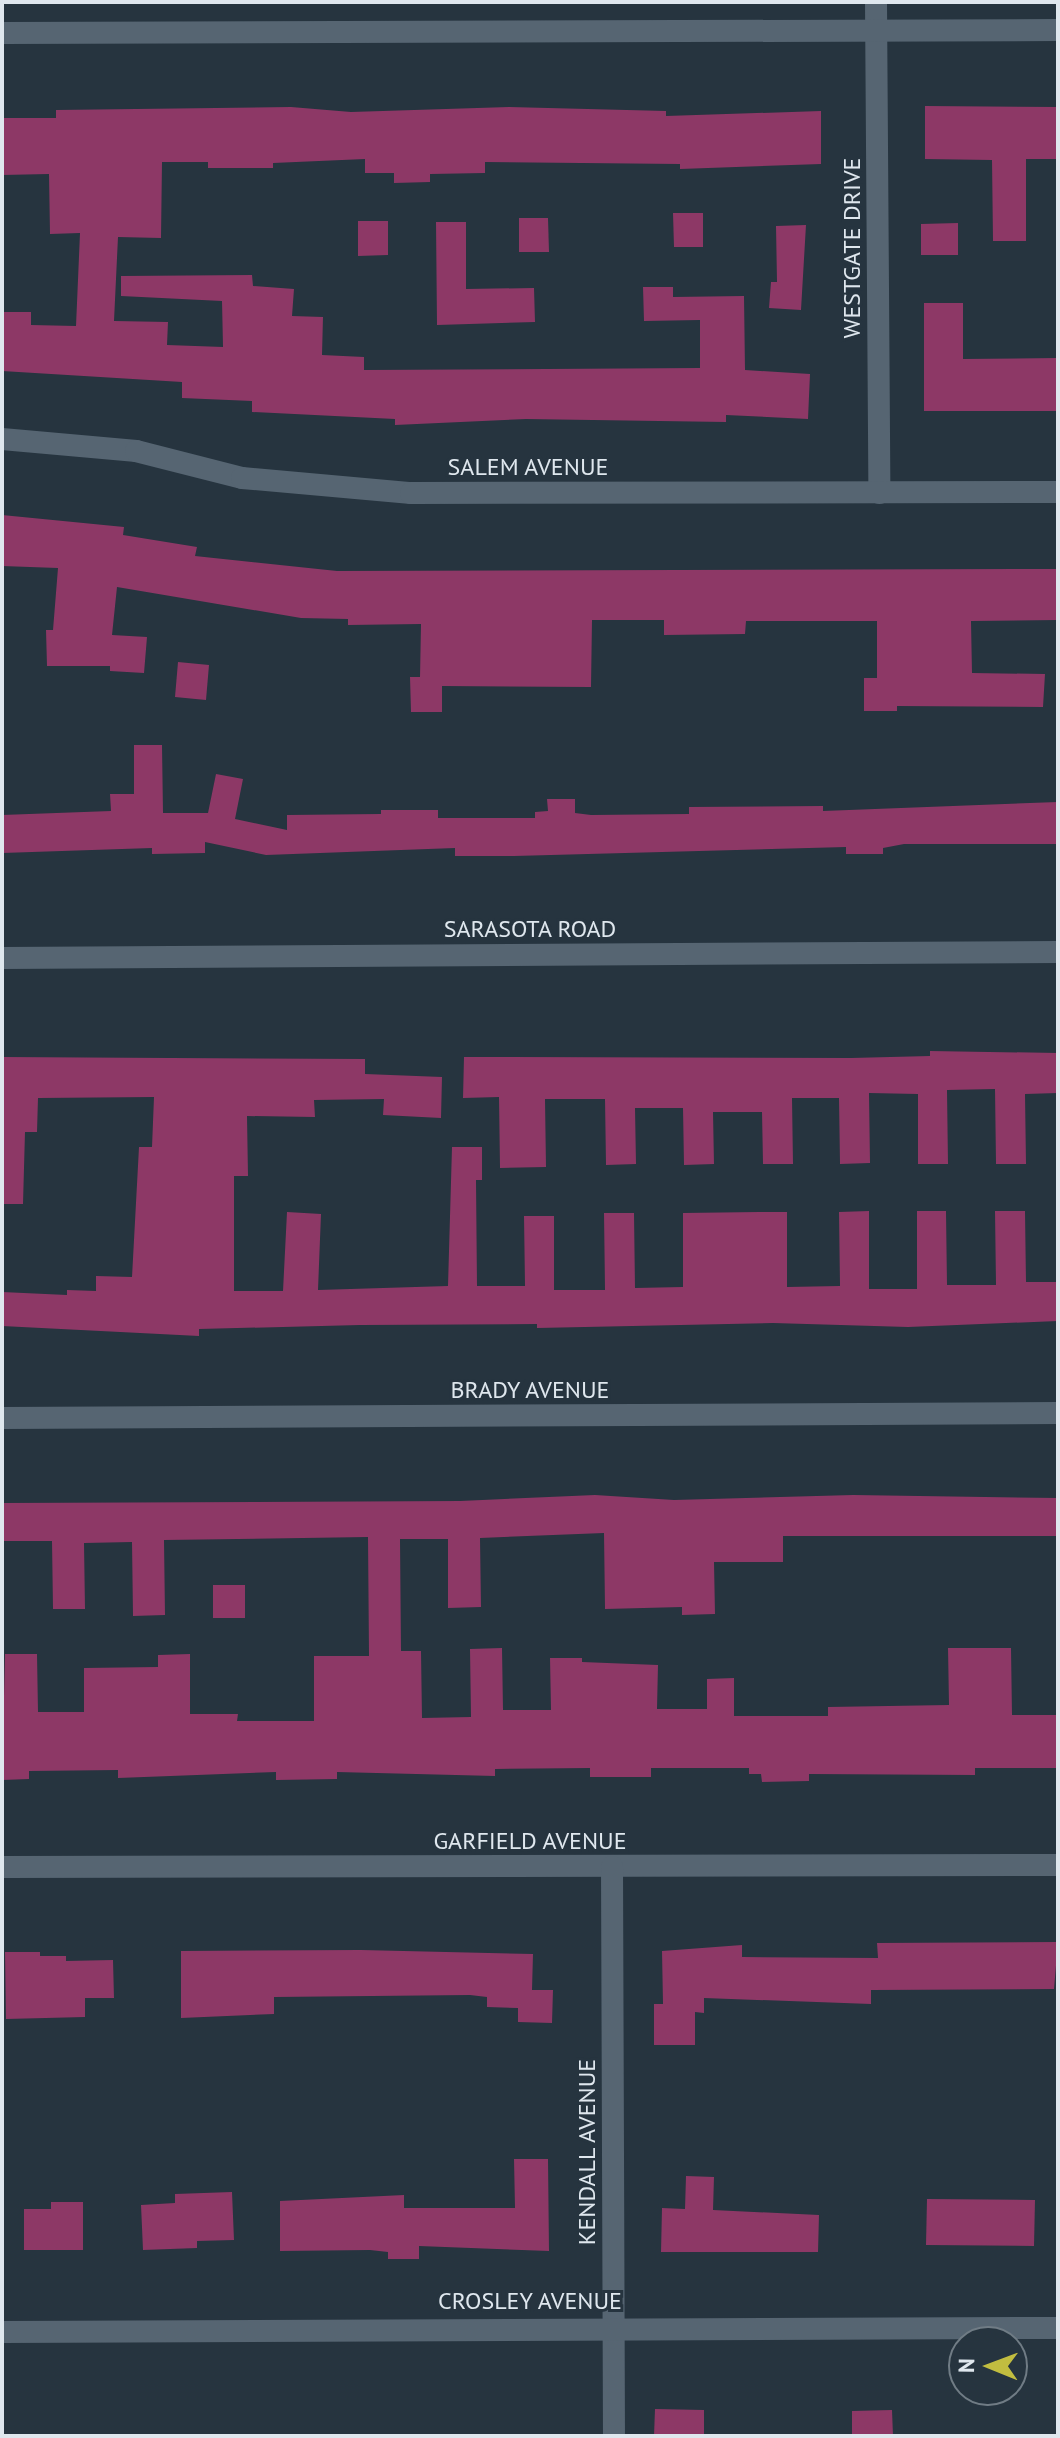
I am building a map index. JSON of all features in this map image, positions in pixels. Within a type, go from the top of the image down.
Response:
[{"type":"street","name":"WESTGATE DRIVE","points":[[876,2],[879,493]]},
{"type":"street","points":[[2,33],[1058,30]]},
{"type":"street","name":"SALEM AVENUE","points":[[2,439],[85,443],[242,478],[411,493],[1058,492]]},
{"type":"street","name":"SARASOTA ROAD","points":[[2,958],[1058,952]]},
{"type":"street","name":"BRADY AVENUE","points":[[2,1418],[1058,1413]]},
{"type":"street","name":"GARFIELD AVENUE","points":[[2,1867],[1058,1865]]},
{"type":"street","name":"KENDALL AVENUE","points":[[612,1867],[614,2436]]},
{"type":"street","name":"CROSLEY AVENUE","points":[[2,2332],[613,2326],[1058,2328]]},
{"type":"building","points":[[925,106],[1058,107],[1058,159],[1026,159],[1026,241],[993,241],[992,160],[925,159]]},
{"type":"building","points":[[291,107],[351,112],[509,107],[666,111],[666,116],[821,111],[821,164],[680,169],[680,164],[485,162],[485,173],[430,174],[430,182],[394,183],[394,173],[365,173],[365,159],[273,163],[273,168],[208,168],[208,162],[162,162],[161,238],[118,237],[114,321],[168,322],[167,345],[223,347],[222,301],[121,296],[121,276],[252,275],[253,286],[294,289],[292,316],[323,317],[322,355],[364,357],[364,370],[700,368],[700,320],[644,321],[643,287],[673,287],[673,297],[744,296],[745,370],[810,374],[808,419],[726,415],[726,422],[526,419],[395,425],[395,419],[252,412],[252,401],[182,398],[182,382],[2,371],[2,312],[31,312],[31,325],[76,326],[80,233],[50,234],[49,174],[2,175],[2,118],[56,118],[56,110]]},
{"type":"building","points":[[673,213],[703,213],[703,247],[674,247]]},
{"type":"building","points":[[519,218],[548,218],[549,252],[519,252]]},
{"type":"building","points":[[358,221],[388,221],[388,255],[358,256]]},
{"type":"building","points":[[436,222],[466,222],[466,289],[534,288],[535,322],[437,325]]},
{"type":"building","points":[[958,223],[958,255],[921,255],[921,224]]},
{"type":"building","points":[[806,225],[801,310],[769,308],[771,282],[777,282],[776,226]]},
{"type":"building","points":[[924,303],[963,303],[963,359],[1058,358],[1058,411],[924,411]]},
{"type":"building","points":[[2,515],[124,527],[123,535],[197,547],[195,556],[337,571],[1058,569],[1058,620],[971,621],[972,673],[1045,674],[1043,707],[897,706],[897,711],[864,711],[864,678],[877,678],[877,621],[746,621],[745,634],[664,635],[664,620],[592,620],[591,687],[442,686],[442,712],[411,712],[410,677],[420,677],[421,624],[348,625],[348,619],[301,618],[117,587],[112,635],[147,637],[144,673],[110,671],[110,666],[47,666],[46,630],[53,630],[58,568],[2,566]]},
{"type":"building","points":[[178,662],[209,665],[206,700],[175,697]]},
{"type":"building","points":[[134,745],[162,745],[163,813],[208,813],[216,774],[243,779],[235,819],[287,830],[287,815],[381,814],[381,810],[438,810],[438,818],[535,818],[535,812],[548,811],[547,799],[575,799],[575,813],[591,815],[689,814],[689,807],[823,806],[823,811],[1058,802],[1058,844],[904,844],[883,848],[883,854],[846,854],[846,847],[455,856],[455,848],[266,855],[205,842],[205,853],[152,854],[152,848],[2,853],[2,815],[111,811],[110,794],[134,794]]},
{"type":"building","points":[[930,1051],[1058,1053],[1058,1093],[1025,1094],[1026,1164],[996,1164],[995,1089],[947,1090],[948,1164],[918,1164],[918,1094],[869,1093],[870,1163],[840,1164],[839,1098],[792,1098],[793,1164],[763,1164],[762,1112],[713,1112],[714,1164],[684,1165],[683,1108],[635,1108],[636,1164],[606,1165],[605,1099],[545,1099],[546,1167],[500,1168],[499,1097],[463,1098],[464,1057],[851,1058],[930,1056]]},
{"type":"building","points":[[2,1057],[365,1059],[365,1074],[442,1077],[441,1118],[383,1115],[384,1099],[314,1100],[315,1117],[247,1116],[248,1176],[234,1176],[234,1291],[283,1291],[287,1212],[321,1214],[318,1290],[448,1286],[452,1147],[482,1147],[482,1180],[476,1180],[477,1286],[525,1286],[524,1216],[554,1216],[554,1290],[605,1290],[604,1213],[634,1213],[635,1288],[683,1287],[683,1213],[787,1212],[787,1287],[840,1286],[839,1212],[869,1211],[869,1289],[917,1289],[917,1211],[946,1211],[947,1285],[996,1285],[995,1211],[1025,1211],[1026,1282],[1058,1282],[1058,1321],[908,1327],[773,1323],[537,1328],[537,1324],[360,1325],[199,1329],[199,1336],[2,1326],[2,1292],[67,1295],[67,1290],[96,1291],[96,1276],[132,1277],[139,1147],[152,1147],[154,1097],[38,1098],[37,1132],[25,1132],[23,1204],[2,1204]]},
{"type":"building","points":[[595,1495],[674,1500],[853,1495],[1058,1498],[1058,1536],[783,1536],[783,1562],[714,1562],[715,1614],[682,1615],[682,1607],[605,1609],[604,1533],[480,1538],[481,1607],[448,1608],[448,1539],[400,1539],[401,1651],[421,1651],[422,1718],[471,1717],[470,1649],[502,1648],[503,1710],[551,1710],[550,1658],[582,1658],[582,1662],[658,1665],[657,1709],[707,1709],[707,1679],[734,1678],[734,1716],[828,1716],[828,1707],[949,1705],[948,1648],[1011,1648],[1012,1715],[1058,1715],[1058,1768],[975,1768],[975,1775],[809,1774],[809,1781],[762,1782],[761,1774],[749,1774],[749,1768],[651,1768],[651,1777],[590,1777],[590,1768],[495,1769],[495,1776],[337,1772],[337,1779],[276,1780],[276,1772],[118,1778],[118,1770],[29,1771],[29,1779],[2,1780],[5,1654],[37,1654],[38,1712],[84,1712],[84,1668],[158,1667],[158,1655],[190,1654],[190,1714],[238,1714],[237,1721],[314,1721],[314,1656],[369,1656],[368,1537],[164,1540],[165,1615],[133,1616],[132,1542],[84,1543],[85,1609],[53,1609],[52,1541],[2,1541],[2,1503],[460,1501]]},
{"type":"building","points":[[213,1585],[245,1585],[245,1618],[213,1618]]},
{"type":"building","points":[[1058,1942],[1054,1989],[871,1990],[871,2004],[704,1998],[704,2013],[695,2012],[695,2045],[654,2045],[654,2004],[663,2004],[662,1951],[742,1945],[742,1957],[878,1958],[877,1943]]},
{"type":"building","points":[[361,1950],[533,1954],[532,1990],[553,1990],[552,2023],[518,2022],[518,2008],[487,2007],[487,1997],[470,1995],[274,1997],[274,2014],[181,2018],[181,1951]]},
{"type":"building","points":[[5,1952],[40,1952],[40,1956],[66,1956],[66,1961],[113,1960],[114,1998],[85,1998],[85,2017],[6,2019]]},
{"type":"building","points":[[514,2159],[548,2159],[549,2251],[419,2246],[419,2259],[388,2259],[388,2252],[370,2250],[280,2251],[280,2201],[404,2195],[404,2208],[515,2208]]},
{"type":"building","points":[[686,2176],[714,2177],[713,2210],[819,2215],[818,2252],[661,2252],[662,2208],[685,2209]]},
{"type":"building","points":[[232,2192],[234,2240],[197,2241],[197,2248],[143,2250],[141,2205],[175,2203],[175,2194]]},
{"type":"building","points":[[927,2199],[1035,2200],[1034,2246],[926,2245]]},
{"type":"building","points":[[51,2202],[83,2202],[83,2250],[24,2250],[24,2209],[51,2209]]},
{"type":"building","points":[[655,2409],[704,2410],[704,2436],[654,2436]]},
{"type":"building","points":[[892,2410],[893,2436],[852,2436],[852,2411]]}]
